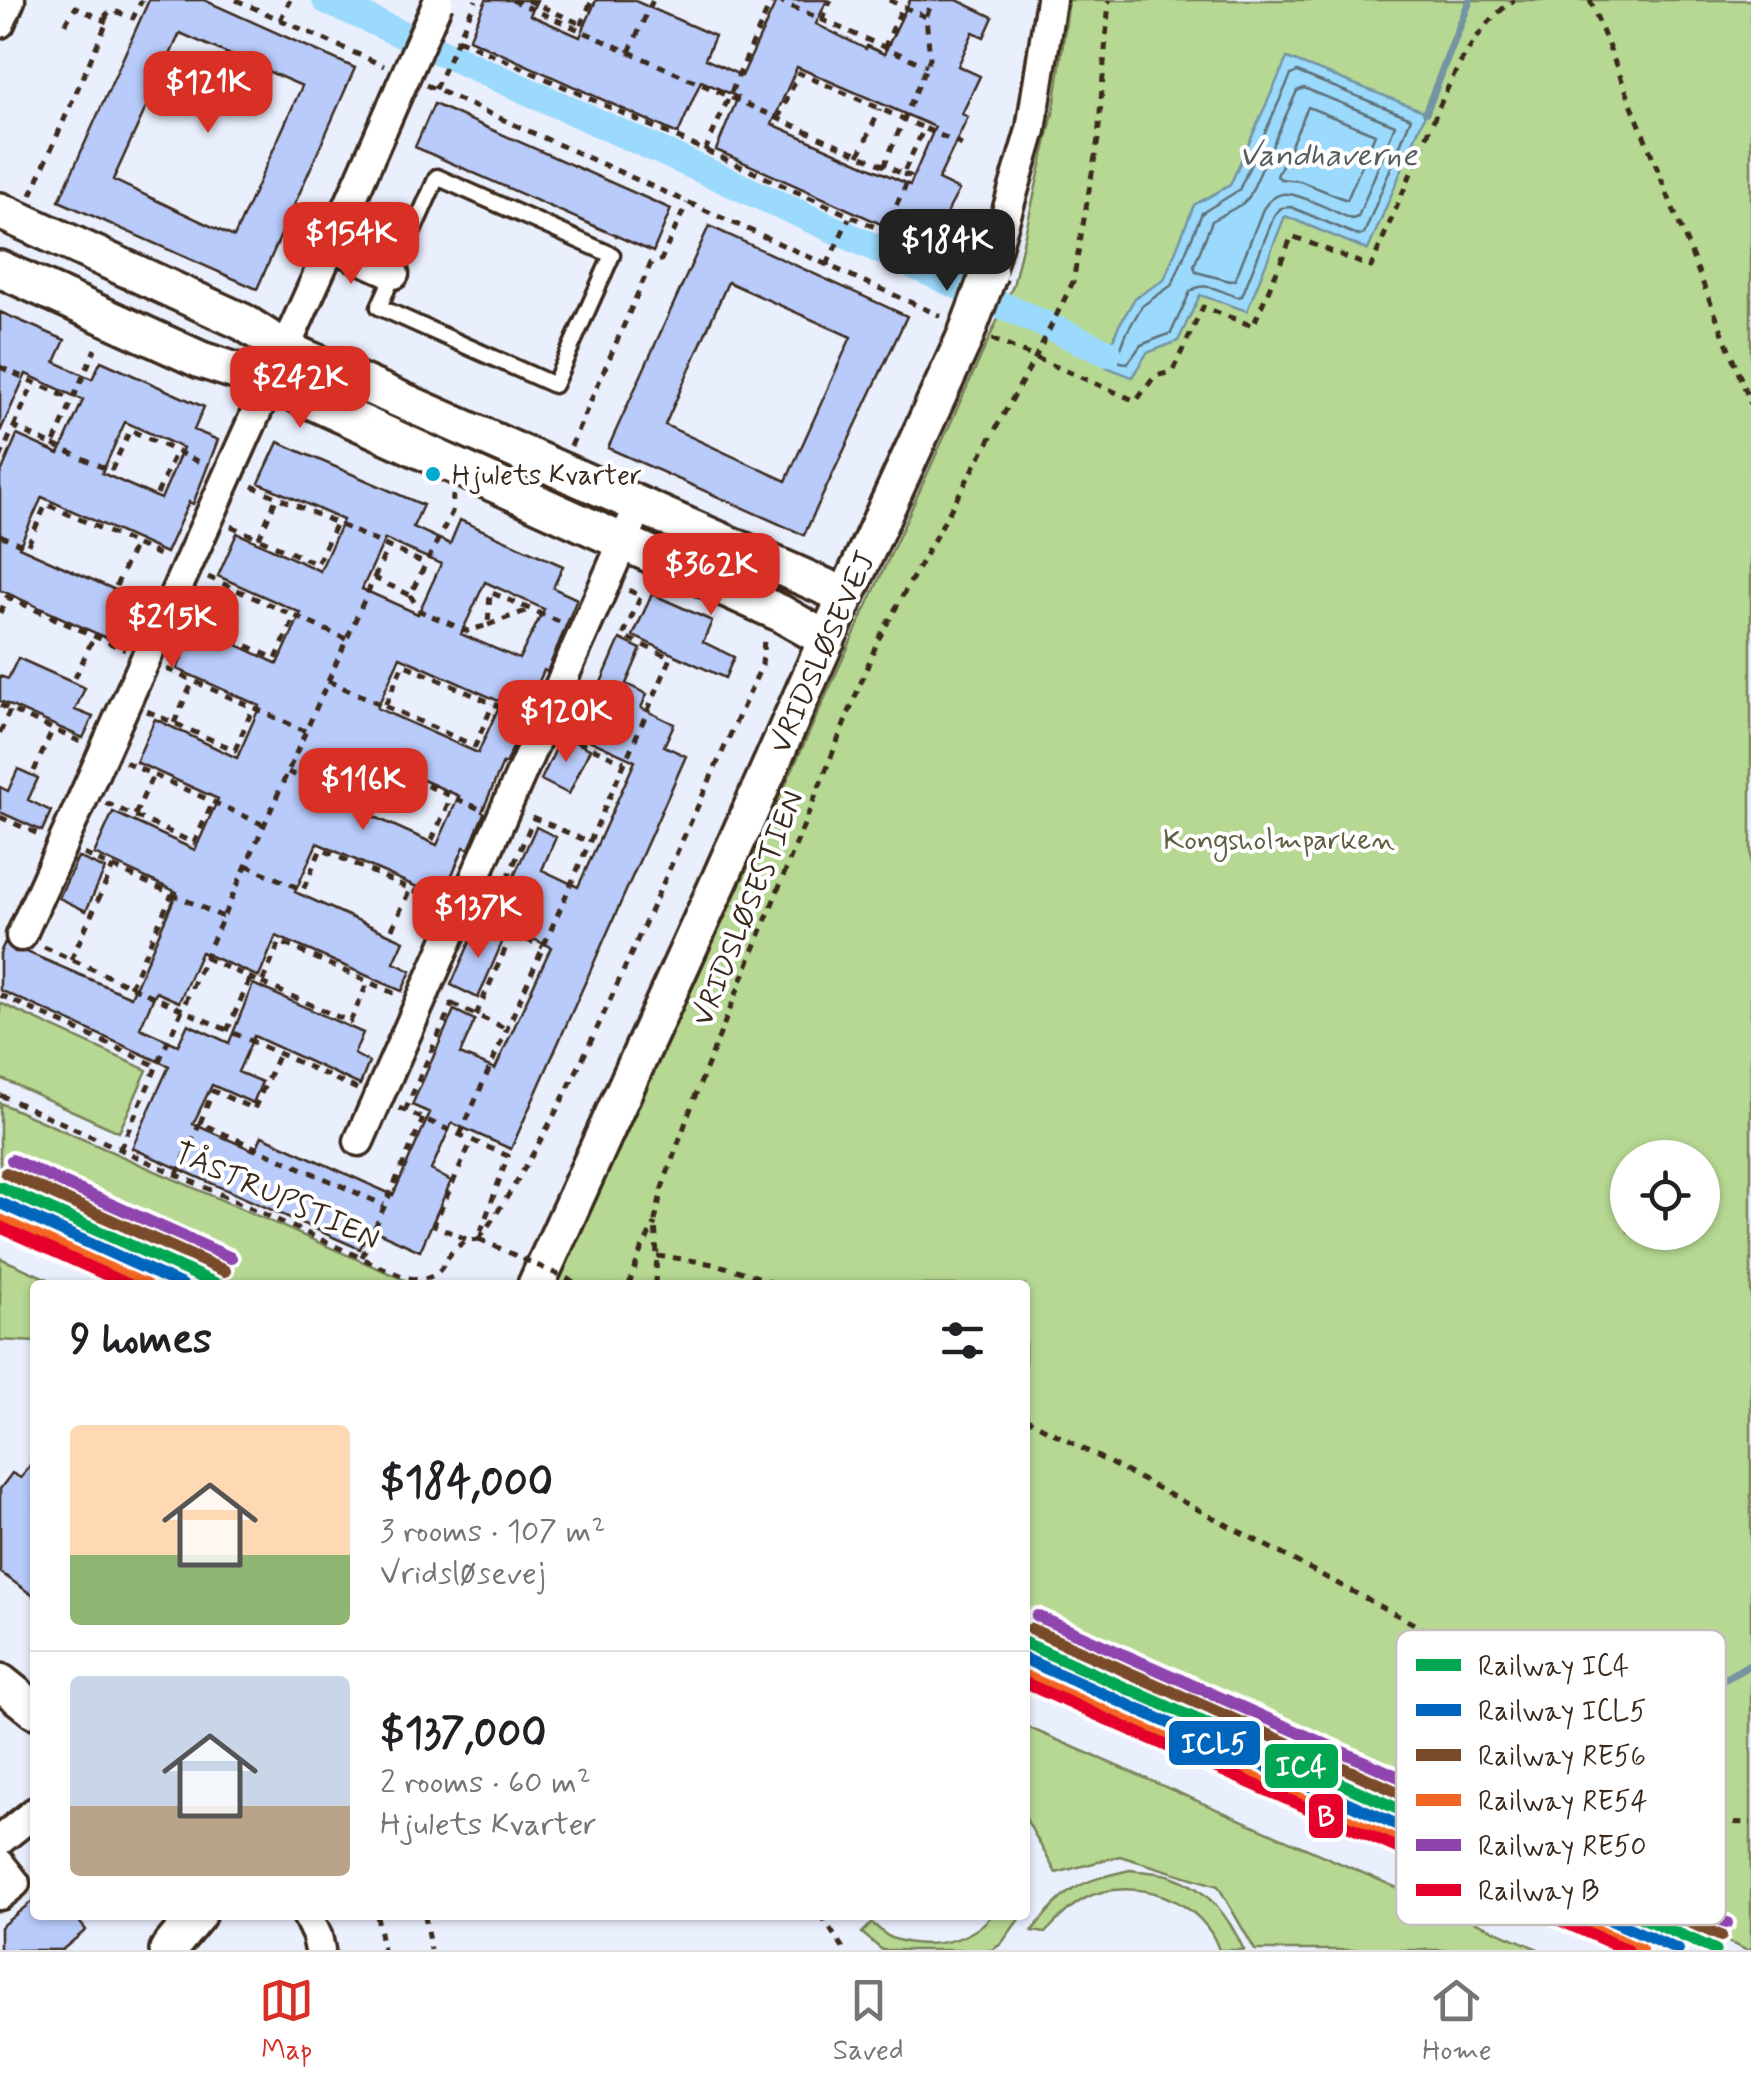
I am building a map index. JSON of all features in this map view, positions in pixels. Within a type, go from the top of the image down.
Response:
[{"type":"street","points":[[0,23],[10,0]]},
{"type":"street","name":"VRIDSLØSEVEJ","points":[[538,1280],[846,596],[970,332],[1031,130],[1051,0]]},
{"type":"street","points":[[20,936],[332,246],[401,78],[438,1]]},
{"type":"street","points":[[13,209],[244,322],[285,349],[846,596]]},
{"type":"street","points":[[332,246],[394,274]]},
{"type":"street","points":[[0,269],[201,360],[270,382],[780,613],[827,640]]},
{"type":"street","points":[[358,1141],[638,506]]},
{"type":"street","points":[[0,1682],[30,1706]]},
{"type":"street","points":[[0,1840],[30,1816]]},
{"type":"street","points":[[0,1864],[16,1883],[0,1895]]},
{"type":"street","points":[[168,1950],[193,1920]]},
{"type":"street","points":[[309,1920],[320,1950]]},
{"type":"lane","points":[[437,177],[612,255],[554,385],[379,307],[394,274],[437,177]]},
{"type":"path","points":[[13,209],[107,22],[106,14],[112,10],[133,18],[142,0]]},
{"type":"path","points":[[236,0],[401,78],[1136,402],[1155,376],[1172,372],[1203,307],[1253,326],[1292,236],[1371,267],[1446,93],[1476,38],[1514,0]]},
{"type":"path","points":[[280,20],[290,0]]},
{"type":"path","points":[[435,90],[476,0]]},
{"type":"path","points":[[512,0],[580,27]]},
{"type":"path","points":[[458,38],[884,231],[910,176],[629,52],[541,3],[527,0]]},
{"type":"path","points":[[580,27],[592,0]]},
{"type":"path","points":[[629,52],[652,0]]},
{"type":"path","points":[[761,0],[822,20],[927,66]]},
{"type":"path","points":[[822,20],[831,0]]},
{"type":"path","points":[[889,0],[926,16]]},
{"type":"path","points":[[884,166],[930,58],[926,16],[934,0]]},
{"type":"path","name":"VRIDSLØSESTIEN","points":[[655,1280],[656,1222],[662,1188],[878,640],[1036,358],[1073,282],[1098,138],[1109,0]]},
{"type":"path","points":[[1590,0],[1751,404]]},
{"type":"path","points":[[705,151],[773,1]]},
{"type":"path","points":[[884,48],[903,6]]},
{"type":"path","points":[[65,24],[76,7],[107,22]]},
{"type":"path","points":[[778,119],[798,73],[962,144]]},
{"type":"path","points":[[859,155],[880,109]]},
{"type":"path","points":[[903,174],[924,128]]},
{"type":"path","points":[[570,448],[651,263],[661,260],[688,203]]},
{"type":"path","points":[[827,265],[850,217]]},
{"type":"path","points":[[53,444],[95,349]]},
{"type":"path","points":[[0,368],[72,400]]},
{"type":"path","points":[[0,458],[34,382]]},
{"type":"path","points":[[14,427],[111,471],[130,430],[426,564]]},
{"type":"path","points":[[157,494],[176,451]]},
{"type":"path","points":[[410,595],[452,512],[454,488]]},
{"type":"path","points":[[259,538],[278,497]]},
{"type":"path","points":[[210,516],[317,564],[336,523]]},
{"type":"path","points":[[116,586],[135,544]]},
{"type":"path","points":[[120,1149],[388,547]]},
{"type":"path","points":[[374,578],[410,595],[420,611],[467,631],[531,610]]},
{"type":"path","points":[[460,1135],[671,658],[623,636],[641,596],[606,580]]},
{"type":"path","points":[[217,632],[236,590]]},
{"type":"path","points":[[488,625],[490,592],[584,632]]},
{"type":"path","points":[[168,610],[276,659],[296,616]]},
{"type":"path","points":[[75,678],[94,636]]},
{"type":"path","name":"VRIDSLØSEVEJ","points":[[478,1239],[538,1144],[601,1021],[762,665],[764,637]]},
{"type":"path","points":[[385,706],[403,664],[624,762]]},
{"type":"path","points":[[174,724],[193,681]]},
{"type":"path","points":[[328,681],[475,746],[493,704]]},
{"type":"path","points":[[126,702],[234,750],[253,708]]},
{"type":"path","points":[[0,709],[10,710],[264,824]]},
{"type":"path","points":[[0,733],[10,710]]},
{"type":"path","points":[[34,770],[53,729]]},
{"type":"path","points":[[287,772],[344,797],[362,757],[452,796],[534,818],[589,842]]},
{"type":"path","points":[[135,816],[153,774]]},
{"type":"path","points":[[85,793],[194,842],[213,801]]},
{"type":"path","points":[[432,840],[452,796]]},
{"type":"path","points":[[0,816],[223,917]]},
{"type":"path","points":[[488,923],[534,818]]},
{"type":"path","points":[[246,866],[303,890],[321,849],[543,947]]},
{"type":"path","points":[[72,960],[113,868]]},
{"type":"path","points":[[392,929],[410,889]]},
{"type":"path","points":[[130,987],[172,894]]},
{"type":"path","points":[[476,1016],[512,934]]},
{"type":"path","points":[[20,936],[508,1156],[478,1239]]},
{"type":"path","points":[[262,983],[280,942],[419,1004]]},
{"type":"path","points":[[205,958],[350,1022],[368,982]]},
{"type":"path","points":[[227,1031],[251,978]]},
{"type":"path","points":[[0,995],[157,1066]]},
{"type":"path","points":[[452,1004],[506,1029]]},
{"type":"path","points":[[177,1174],[214,1091],[254,1109],[279,1054]]},
{"type":"path","name":"TÅSTRUPSTIEN","points":[[0,1095],[406,1278],[433,1275],[443,1267],[454,1247],[468,1240]]},
{"type":"path","points":[[362,1258],[423,1119]]},
{"type":"path","points":[[200,1123],[384,1204]]},
{"type":"path","points":[[472,1140],[434,1225],[468,1240],[478,1239],[570,1280]]},
{"type":"path","points":[[631,1280],[656,1222]]},
{"type":"path","points":[[657,1256],[714,1263],[766,1280]]},
{"type":"path","points":[[1030,1421],[1425,1630]]},
{"type":"path","points":[[1726,1822],[1751,1823]]},
{"type":"path","points":[[378,1920],[383,1950]]},
{"type":"path","points":[[426,1920],[430,1950]]},
{"type":"path","points":[[825,1920],[844,1950]]},
{"type":"green space","name":"Kongsholmparken","points":[[1069,0],[1751,0],[1751,1950],[1689,1925],[1726,1925],[1726,1630],[1396,1630],[1396,1795],[1030,1633],[1030,1280],[559,1280],[1013,286],[1054,109]]},
{"type":"green space","points":[[0,1003],[147,1070],[119,1132],[0,1078]]},
{"type":"green space","points":[[0,1103],[405,1280],[232,1280],[0,1176]]},
{"type":"green space","points":[[0,1258],[50,1280],[30,1280],[30,1342],[0,1340]]},
{"type":"green space","points":[[1030,1728],[1396,1887],[1396,1925],[1483,1925],[1540,1950],[1255,1950],[1218,1886],[1120,1856],[1056,1873],[1030,1826]]},
{"type":"green space","points":[[1130,1870],[1171,1876],[1196,1888],[1224,1915],[1244,1950],[1219,1950],[1201,1920],[1187,1908],[1171,1899],[1137,1890],[1119,1889],[1093,1895],[1070,1908],[1045,1933],[1032,1931],[1074,1889]]},
{"type":"green space","points":[[987,1920],[1018,1920],[992,1950],[882,1950],[862,1933],[872,1923],[891,1938],[932,1944],[959,1938]]},
{"type":"water","name":"Vandhaverne","points":[[1287,58],[1426,112],[1368,250],[1285,216],[1247,311],[1200,295],[1178,341],[1147,353],[1132,377],[1106,367],[1118,327],[1135,298],[1164,280],[1194,205],[1230,185]]},
{"type":"building","points":[[149,0],[204,0],[355,68],[257,289],[59,201]],"holes":[[[180,33],[302,86],[234,237],[113,180]]]},
{"type":"building","points":[[486,0],[537,0],[530,15],[580,37],[596,0],[633,0],[715,36],[705,59],[742,76],[777,0],[827,0],[816,24],[884,54],[910,0],[957,0],[993,17],[984,37],[973,32],[958,66],[980,76],[962,114],[968,117],[938,180],[959,190],[929,259],[887,240],[892,229],[716,150],[738,97],[701,81],[678,134],[469,39]],"holes":[[[797,67],[935,127],[910,185],[772,124]]]},
{"type":"building","points":[[434,104],[671,209],[653,252],[415,147]]},
{"type":"building","points":[[709,226],[907,316],[804,535],[608,448]],"holes":[[[728,282],[851,337],[786,481],[665,425]]]},
{"type":"building","points":[[0,312],[65,340],[55,362],[92,379],[101,361],[204,407],[194,430],[218,440],[193,504],[189,502],[166,553],[42,497],[19,547],[131,597],[121,619],[134,624],[124,646],[0,590],[0,475],[17,435],[59,454],[83,400],[26,374],[0,432]],"holes":[[[125,422],[183,448],[161,499],[102,473]]]},
{"type":"building","points":[[278,442],[423,505],[413,527],[450,544],[460,520],[563,566],[553,588],[577,599],[469,849],[464,847],[442,898],[317,843],[295,892],[404,941],[394,963],[411,971],[402,991],[276,936],[259,977],[201,952],[179,1002],[156,992],[140,1028],[178,1045],[188,1024],[229,1043],[253,984],[363,1033],[354,1054],[369,1062],[360,1085],[254,1036],[238,1072],[262,1082],[253,1103],[212,1085],[193,1124],[255,1151],[262,1136],[393,1195],[430,1113],[412,1105],[454,1010],[475,1020],[460,1054],[495,1069],[551,947],[494,921],[536,827],[556,837],[542,870],[578,887],[635,761],[578,735],[620,639],[641,649],[626,684],[647,694],[641,708],[674,724],[664,746],[686,756],[511,1149],[452,1123],[431,1170],[451,1181],[420,1251],[369,1228],[360,1249],[132,1148],[169,1066],[0,990],[0,953],[5,942],[15,952],[27,952],[131,997],[177,892],[94,854],[113,812],[195,850],[218,799],[136,762],[155,719],[237,758],[260,706],[177,669],[196,626],[278,664],[301,613],[218,576],[237,533],[320,571],[343,520],[259,483]],"holes":[[[385,539],[441,564],[418,614],[362,589]],[[485,582],[544,609],[519,659],[461,634]],[[400,657],[501,702],[478,753],[377,708]],[[358,751],[459,796],[437,845],[337,800]]]},
{"type":"building","points":[[652,594],[712,621],[703,642],[734,657],[725,678],[633,636]]},
{"type":"building","points":[[18,658],[85,688],[75,710],[93,717],[83,738],[0,701],[0,676],[8,679]]},
{"type":"building","points":[[562,736],[590,749],[569,794],[541,780]]},
{"type":"building","points":[[18,769],[38,778],[28,800],[51,811],[42,831],[0,812],[0,787],[8,791]]},
{"type":"building","points":[[78,857],[105,869],[86,911],[59,898]]},
{"type":"building","points":[[478,924],[505,936],[478,998],[451,985]]},
{"type":"building","points":[[30,1465],[30,1593],[0,1572],[0,1489],[12,1473],[21,1478]]},
{"type":"building","points":[[30,1903],[30,1920],[78,1920],[86,1930],[62,1950],[0,1950],[0,1927]]},
{"type":"waterway","points":[[326,0],[1108,353]]},
{"type":"waterway","points":[[1426,112],[1470,0]]},
{"type":"waterway","points":[[1726,1678],[1751,1664]]},
{"type":"rail line","name":"RE50","points":[[12,1160],[231,1258]]},
{"type":"rail line","name":"RE56","points":[[6,1173],[225,1271]]},
{"type":"rail line","name":"IC4","points":[[0,1187],[208,1280]]},
{"type":"rail line","name":"ICL5","points":[[0,1203],[171,1280]]},
{"type":"rail line","name":"RE54","points":[[0,1220],[135,1280]]},
{"type":"rail line","name":"B","points":[[0,1227],[118,1280]]},
{"type":"rail line","name":"RE50","points":[[1037,1616],[1396,1776]]},
{"type":"rail line","name":"RE56","points":[[1031,1629],[1396,1791]]},
{"type":"rail line","name":"IC4","points":[[1030,1645],[1396,1808]]},
{"type":"rail line","name":"ICL5","points":[[1030,1661],[1396,1824]]},
{"type":"rail line","name":"RE54","points":[[1030,1678],[1396,1841]]},
{"type":"rail line","name":"B","points":[[1030,1685],[1396,1848]]},
{"type":"rail line","name":"B","points":[[1571,1925],[1627,1950]]},
{"type":"rail line","name":"RE54","points":[[1585,1925],[1641,1950]]},
{"type":"rail line","name":"ICL5","points":[[1622,1925],[1678,1950]]},
{"type":"rail line","name":"IC4","points":[[1659,1925],[1715,1950]]},
{"type":"rail line","name":"RE56","points":[[1696,1925],[1721,1936]]},
{"type":"place","name":"Hjulets Kvarter","points":[[433,474]]}]
